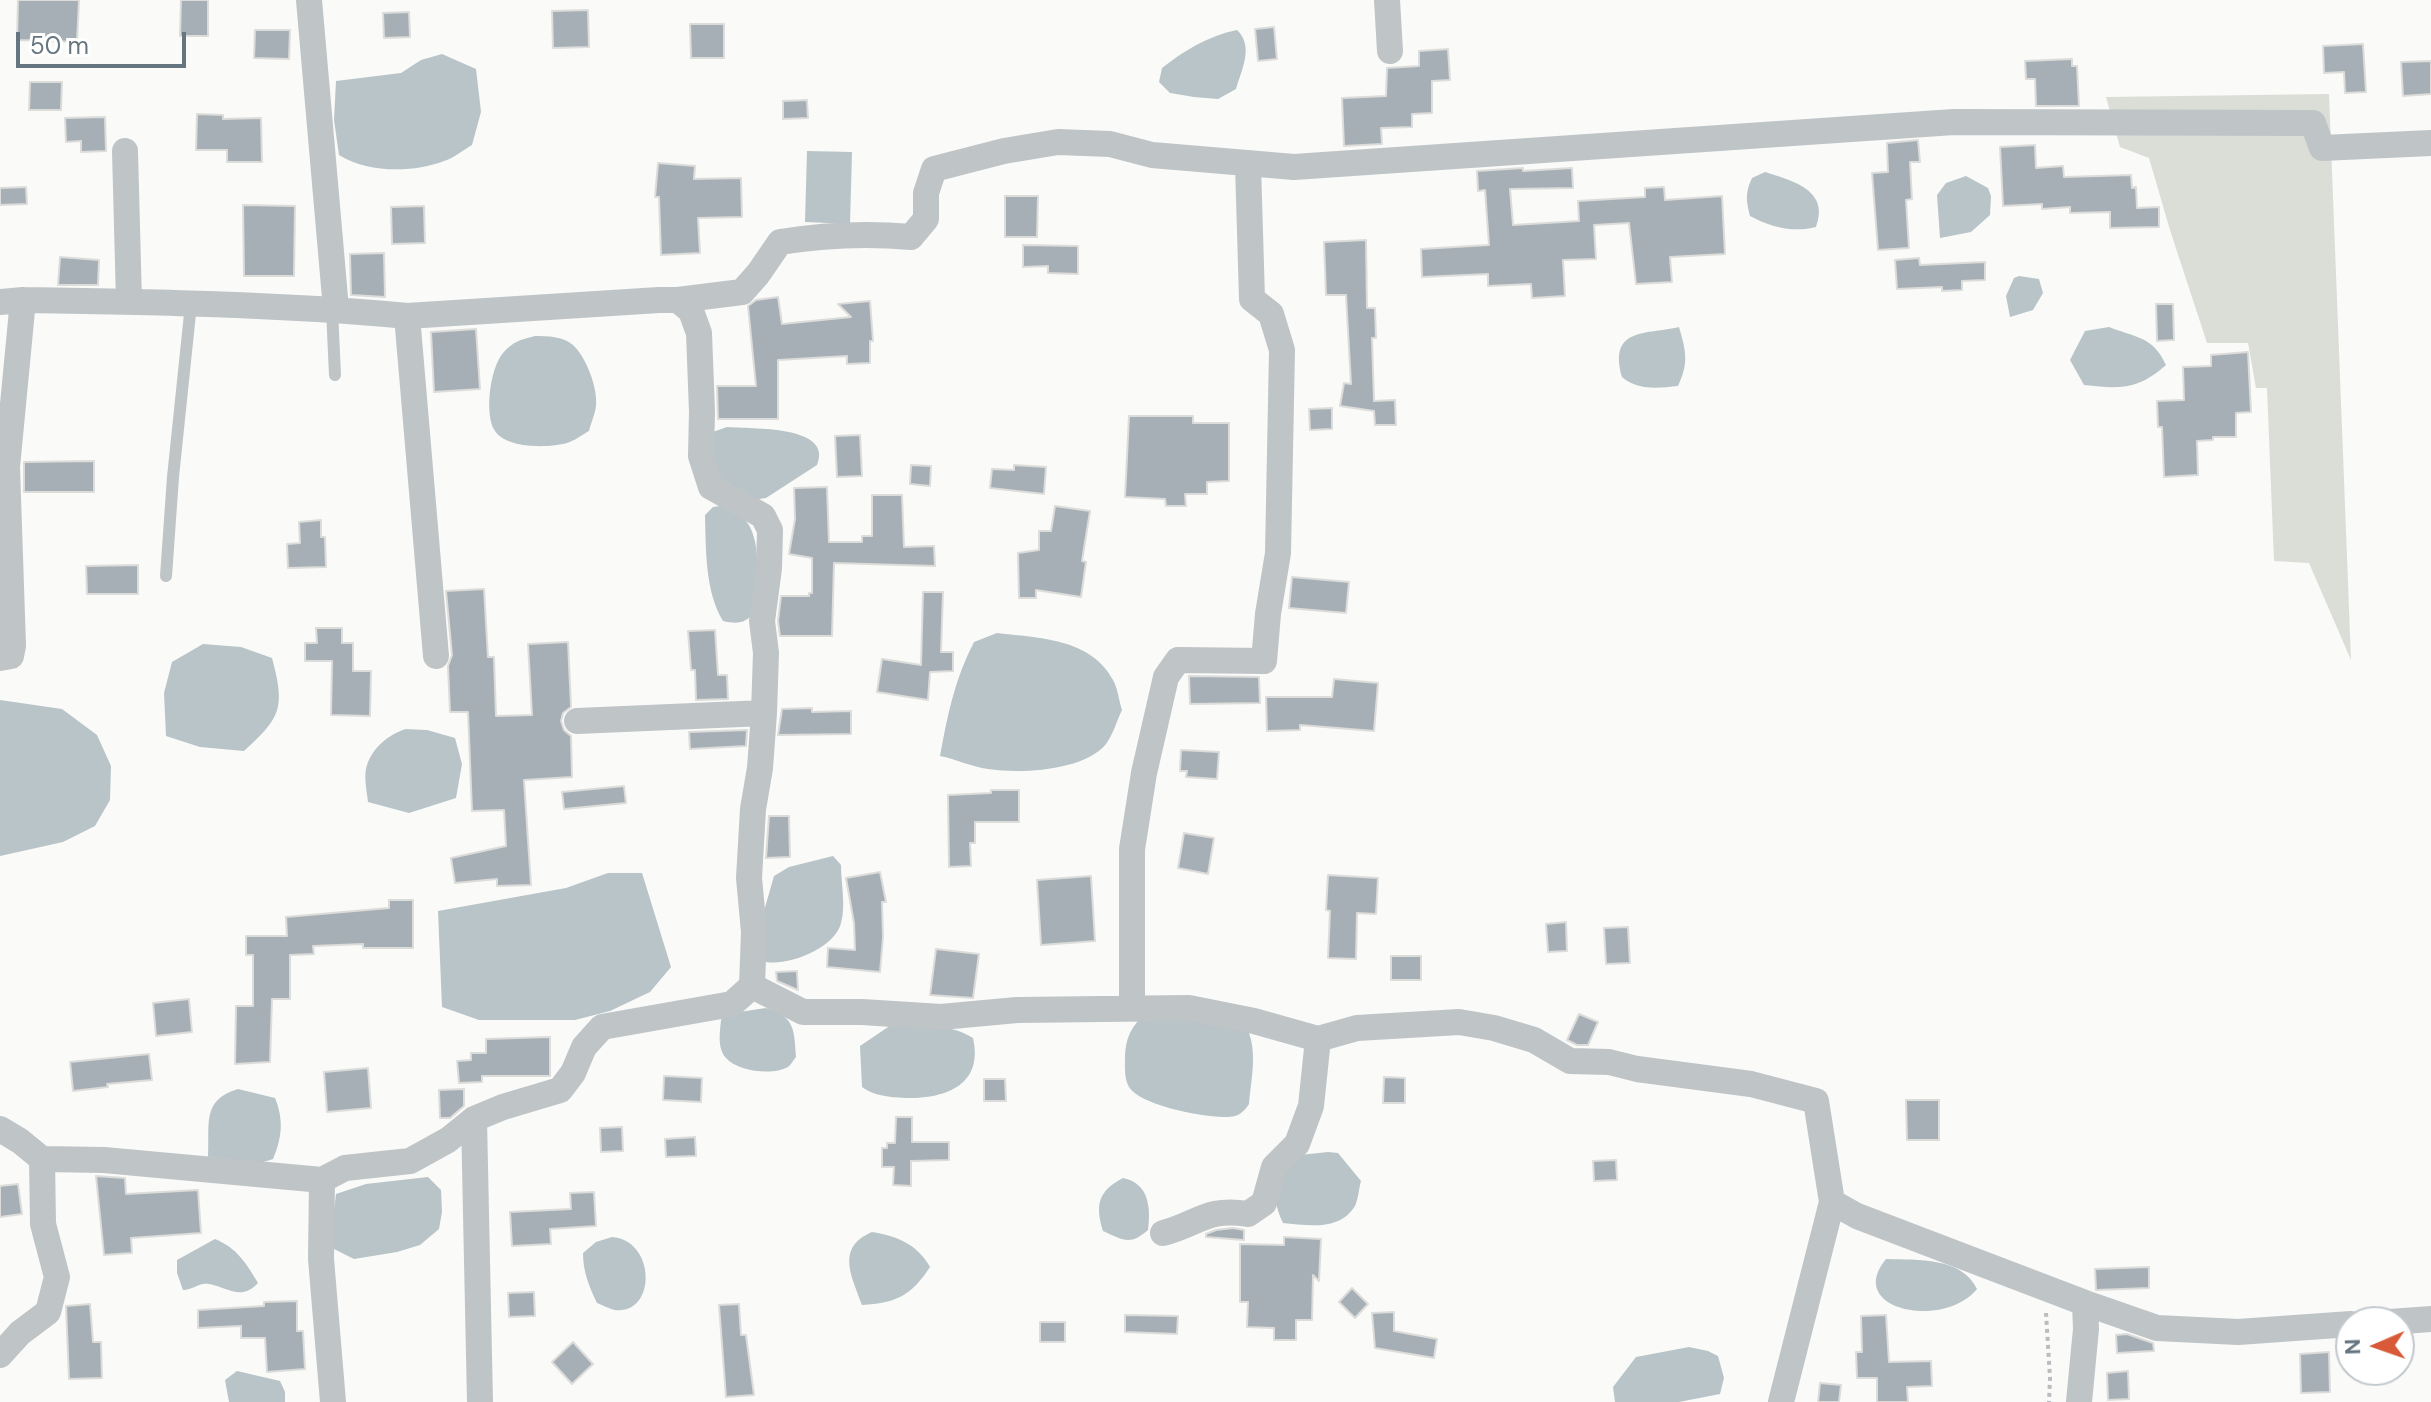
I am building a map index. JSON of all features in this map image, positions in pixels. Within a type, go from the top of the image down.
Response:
[{"type":"street","points":[[309,0],[334,309]]},
{"type":"street","points":[[1387,0],[1390,51]]},
{"type":"street","points":[[0,658],[11,656],[13,646],[7,467],[11,301],[334,309],[407,316],[678,300],[742,292],[780,242],[808,237],[877,234],[911,237],[926,219],[926,193],[934,169],[1004,151],[1058,142],[1110,144],[1152,155],[1294,167],[1954,122],[2313,123],[2322,148],[2431,143]]},
{"type":"street","points":[[125,151],[129,302]]},
{"type":"street","points":[[1132,1008],[1132,849],[1144,773],[1166,677],[1178,660],[1264,661],[1278,553],[1282,350],[1271,314],[1252,299],[1248,165]]},
{"type":"street","points":[[0,1129],[42,1159],[104,1160],[322,1180],[345,1168],[410,1161],[448,1140],[474,1119],[560,1090],[573,1073],[584,1047],[602,1027],[732,1004],[752,986],[754,932],[749,878],[764,713],[766,653],[762,621],[770,530],[763,516],[711,487],[701,456],[699,333],[691,311],[678,300]]},
{"type":"street","points":[[407,316],[436,656]]},
{"type":"street","points":[[577,721],[764,713]]},
{"type":"street","points":[[752,986],[803,1012],[941,1017],[1017,1010],[1189,1008],[1254,1021],[1318,1039],[1357,1028],[1459,1022],[1534,1040],[1570,1061],[1609,1062],[1637,1069],[1751,1084],[1816,1101],[1832,1202],[1781,1402]]},
{"type":"street","points":[[1163,1233],[1203,1215],[1229,1211],[1248,1214],[1264,1203],[1274,1167],[1297,1144],[1311,1106],[1318,1039]]},
{"type":"street","points":[[474,1119],[480,1402]]},
{"type":"street","points":[[0,1355],[20,1333],[48,1312],[57,1277],[43,1224],[42,1159]]},
{"type":"street","points":[[322,1180],[321,1259],[333,1402]]},
{"type":"street","points":[[1832,1202],[1857,1216],[2157,1328],[2238,1332],[2335,1325]]},
{"type":"street","points":[[2079,1402],[2086,1329],[2085,1303]]},
{"type":"lane","points":[[166,576],[191,304]]},
{"type":"lane","points":[[334,309],[335,375]]},
{"type":"path","points":[[2045,1288],[2049,1402]]},
{"type":"shaded area","points":[[1237,30],[1246,50],[1236,89],[1218,99],[1194,97],[1170,93],[1159,82],[1162,68],[1179,55],[1197,44]]},
{"type":"shaded area","points":[[442,54],[476,69],[481,112],[472,145],[444,161],[419,168],[377,168],[339,155],[334,120],[336,81],[401,73],[421,60]]},
{"type":"shaded area","points":[[2329,94],[2351,660],[2309,563],[2274,561],[2267,388],[2256,388],[2248,343],[2207,343],[2149,158],[2120,147],[2106,97]]},
{"type":"shaded area","points":[[807,151],[852,152],[850,224],[805,222]]},
{"type":"shaded area","points":[[1765,172],[1797,184],[1813,196],[1819,214],[1816,227],[1782,228],[1750,216],[1747,197],[1750,183],[1752,178]]},
{"type":"shaded area","points":[[1966,176],[1988,188],[1991,196],[1990,215],[1971,232],[1940,238],[1937,195],[1946,183]]},
{"type":"shaded area","points":[[2014,278],[2039,279],[2043,293],[2033,310],[2010,317],[2006,296]]},
{"type":"shaded area","points":[[1679,327],[1685,357],[1678,386],[1642,387],[1622,377],[1619,361],[1626,341],[1644,333]]},
{"type":"shaded area","points":[[2109,327],[2149,343],[2166,365],[2146,379],[2128,386],[2084,385],[2070,360],[2085,331]]},
{"type":"shaded area","points":[[535,336],[560,338],[573,345],[587,365],[593,382],[596,406],[589,431],[567,443],[549,446],[518,444],[501,437],[492,424],[490,392],[498,360],[506,349]]},
{"type":"shaded area","points":[[727,427],[771,429],[802,436],[813,442],[819,452],[817,465],[766,498],[752,500],[715,478],[710,433]]},
{"type":"shaded area","points":[[726,505],[750,527],[757,558],[754,612],[748,619],[736,623],[723,621],[717,609],[706,556],[705,515],[713,507]]},
{"type":"shaded area","points":[[997,633],[1062,643],[1077,648],[1103,666],[1115,684],[1122,710],[1106,744],[1083,760],[1034,770],[988,769],[940,756],[952,698],[967,656],[974,642]]},
{"type":"shaded area","points":[[203,644],[241,647],[272,658],[278,688],[277,710],[266,729],[244,751],[200,747],[166,736],[164,693],[172,662]]},
{"type":"shaded area","points":[[0,700],[62,709],[97,735],[111,766],[110,800],[95,826],[63,842],[0,856]]},
{"type":"shaded area","points":[[406,729],[427,730],[455,738],[462,764],[456,798],[409,813],[368,802],[365,773],[371,755],[386,739]]},
{"type":"shaded area","points":[[833,856],[841,865],[843,894],[841,923],[837,932],[810,953],[787,961],[766,962],[764,911],[774,876],[789,867]]},
{"type":"shaded area","points":[[608,873],[642,873],[671,967],[650,992],[610,1011],[575,1020],[479,1020],[442,1007],[438,911],[566,888]]},
{"type":"shaded area","points":[[766,1008],[788,1020],[795,1039],[796,1057],[781,1070],[764,1072],[738,1066],[721,1050],[721,1020],[726,1014]]},
{"type":"shaded area","points":[[1146,1014],[1247,1028],[1253,1066],[1249,1104],[1244,1110],[1235,1116],[1225,1117],[1196,1114],[1162,1106],[1136,1094],[1126,1080],[1125,1050],[1133,1027]]},
{"type":"shaded area","points":[[891,1025],[944,1028],[973,1038],[975,1054],[967,1078],[947,1092],[920,1098],[882,1096],[862,1087],[860,1046]]},
{"type":"shaded area","points":[[238,1089],[275,1098],[281,1129],[273,1159],[243,1165],[208,1157],[213,1107],[226,1094]]},
{"type":"shaded area","points":[[1338,1153],[1361,1181],[1355,1206],[1340,1220],[1331,1223],[1283,1223],[1276,1194],[1286,1171],[1300,1155]]},
{"type":"shaded area","points":[[428,1177],[441,1190],[442,1212],[439,1229],[420,1245],[354,1259],[334,1249],[332,1228],[336,1194],[366,1184]]},
{"type":"shaded area","points":[[1123,1178],[1138,1185],[1148,1205],[1148,1230],[1131,1240],[1103,1231],[1099,1214],[1101,1200],[1108,1188]]},
{"type":"shaded area","points":[[872,1232],[906,1242],[919,1252],[930,1267],[916,1285],[902,1296],[862,1305],[851,1273],[850,1254],[853,1246]]},
{"type":"shaded area","points":[[612,1237],[626,1241],[637,1250],[646,1276],[638,1301],[629,1308],[615,1310],[597,1303],[585,1273],[583,1253],[596,1242]]},
{"type":"shaded area","points":[[215,1239],[235,1252],[258,1283],[240,1292],[205,1284],[183,1290],[177,1273],[177,1260]]},
{"type":"shaded area","points":[[1886,1259],[1938,1262],[1961,1271],[1977,1289],[1962,1302],[1943,1309],[1923,1311],[1903,1308],[1888,1302],[1878,1291],[1876,1277]]},
{"type":"shaded area","points":[[1689,1347],[1718,1356],[1724,1378],[1720,1394],[1679,1402],[1615,1402],[1613,1387],[1636,1357]]},
{"type":"shaded area","points":[[237,1371],[280,1381],[285,1402],[229,1402],[225,1380]]},
{"type":"building","points":[[18,0],[79,0],[77,42],[17,40]]},
{"type":"building","points":[[181,0],[208,0],[208,36],[180,36]]},
{"type":"building","points":[[588,10],[589,47],[553,48],[552,11]]},
{"type":"building","points":[[409,12],[410,37],[384,38],[383,13]]},
{"type":"building","points":[[690,24],[724,24],[724,58],[691,58]]},
{"type":"building","points":[[1274,27],[1277,59],[1258,61],[1255,29]]},
{"type":"building","points":[[255,30],[290,30],[289,59],[254,58]]},
{"type":"building","points":[[2363,44],[2366,92],[2345,93],[2344,72],[2324,73],[2323,46]]},
{"type":"building","points":[[1448,49],[1450,80],[1432,81],[1432,113],[1412,114],[1412,127],[1381,128],[1382,144],[1344,146],[1342,98],[1386,96],[1387,68],[1419,66],[1419,51]]},
{"type":"building","points":[[2072,59],[2072,66],[2077,66],[2079,106],[2036,106],[2035,79],[2026,79],[2025,61]]},
{"type":"building","points":[[2431,61],[2431,94],[2403,96],[2401,62]]},
{"type":"building","points":[[30,82],[62,82],[61,110],[29,110]]},
{"type":"building","points":[[807,100],[808,118],[783,119],[783,101]]},
{"type":"building","points":[[197,114],[223,115],[223,119],[261,118],[262,162],[227,162],[227,150],[196,150]]},
{"type":"building","points":[[105,117],[106,151],[81,152],[81,141],[66,142],[65,118]]},
{"type":"building","points":[[1918,140],[1920,162],[1910,162],[1912,199],[1906,200],[1909,248],[1878,250],[1872,173],[1888,172],[1887,143]]},
{"type":"building","points":[[2035,145],[2036,168],[2063,166],[2064,177],[2131,175],[2132,188],[2136,187],[2137,208],[2159,207],[2159,227],[2110,228],[2110,212],[2070,213],[2070,207],[2042,209],[2042,204],[2003,206],[2000,147]]},
{"type":"building","points":[[658,163],[695,166],[694,179],[741,178],[742,217],[698,218],[700,253],[661,255],[659,197],[655,197]]},
{"type":"building","points":[[1523,168],[1523,171],[1572,168],[1573,188],[1510,189],[1513,225],[1579,221],[1578,201],[1645,197],[1645,188],[1664,187],[1665,200],[1722,196],[1725,254],[1670,257],[1672,282],[1636,284],[1629,223],[1594,225],[1596,259],[1563,260],[1565,296],[1532,298],[1531,284],[1488,286],[1488,274],[1422,277],[1421,249],[1489,245],[1485,190],[1478,191],[1477,171]]},
{"type":"building","points":[[26,187],[27,204],[0,205],[0,188]]},
{"type":"building","points":[[1005,196],[1038,196],[1037,237],[1005,237]]},
{"type":"building","points":[[243,205],[295,206],[294,276],[244,276]]},
{"type":"building","points":[[424,206],[425,243],[392,244],[391,207]]},
{"type":"building","points":[[1366,240],[1367,308],[1375,308],[1376,338],[1372,338],[1374,401],[1395,400],[1396,425],[1375,425],[1374,411],[1340,406],[1344,383],[1351,384],[1346,295],[1326,295],[1324,242]]},
{"type":"building","points":[[1023,245],[1078,246],[1078,274],[1048,273],[1048,266],[1023,267]]},
{"type":"building","points":[[384,253],[385,297],[351,295],[350,254]]},
{"type":"building","points":[[60,257],[99,260],[98,285],[58,285]]},
{"type":"building","points":[[1919,258],[1920,265],[1985,262],[1985,280],[1962,281],[1962,290],[1942,291],[1942,287],[1897,289],[1895,260]]},
{"type":"building","points":[[778,297],[782,324],[851,317],[838,304],[870,301],[873,341],[870,341],[870,363],[847,364],[847,356],[778,360],[778,419],[718,419],[717,386],[756,386],[748,306],[756,300]]},
{"type":"building","points":[[2156,304],[2173,304],[2174,340],[2157,341]]},
{"type":"building","points":[[476,329],[480,389],[434,392],[431,332]]},
{"type":"building","points":[[2248,352],[2251,412],[2236,413],[2236,437],[2197,441],[2198,475],[2164,477],[2162,427],[2158,427],[2157,401],[2184,400],[2183,367],[2211,366],[2211,355]]},
{"type":"building","points":[[1332,408],[1332,429],[1310,430],[1309,409]]},
{"type":"building","points":[[1129,416],[1193,416],[1193,423],[1229,423],[1229,481],[1207,482],[1207,494],[1185,494],[1186,506],[1166,506],[1165,499],[1125,497]]},
{"type":"building","points":[[860,435],[862,476],[837,477],[835,436]]},
{"type":"building","points":[[94,461],[94,492],[24,492],[24,462]]},
{"type":"building","points":[[911,465],[931,466],[930,486],[910,484]]},
{"type":"building","points":[[1014,465],[1046,467],[1044,494],[990,488],[992,469],[1014,470]]},
{"type":"building","points":[[827,487],[829,542],[862,542],[862,536],[872,536],[872,495],[902,495],[904,547],[934,546],[935,566],[834,563],[832,636],[780,636],[781,596],[809,596],[812,593],[812,558],[789,554],[795,519],[794,488]]},
{"type":"building","points":[[1055,506],[1090,511],[1082,561],[1086,562],[1081,597],[1036,590],[1036,598],[1019,598],[1018,553],[1039,550],[1039,531],[1051,531]]},
{"type":"building","points":[[321,520],[326,567],[288,568],[287,544],[300,543],[299,522]]},
{"type":"building","points":[[138,565],[138,594],[87,594],[86,566]]},
{"type":"building","points":[[1292,577],[1349,582],[1346,613],[1289,608]]},
{"type":"building","points":[[484,589],[488,657],[494,657],[496,716],[532,715],[528,644],[568,642],[571,707],[563,713],[561,721],[564,730],[571,736],[572,777],[524,780],[531,885],[497,886],[497,879],[455,883],[451,858],[506,846],[504,810],[472,811],[468,712],[450,712],[448,666],[452,655],[446,591]]},
{"type":"building","points":[[923,592],[943,592],[941,652],[953,652],[953,671],[930,672],[928,700],[877,692],[882,659],[921,665]]},
{"type":"building","points":[[316,628],[342,628],[342,643],[353,643],[353,671],[371,671],[370,716],[331,715],[332,661],[305,661],[305,643],[317,643]]},
{"type":"building","points":[[715,630],[718,675],[727,675],[728,699],[696,700],[695,670],[691,670],[688,631]]},
{"type":"building","points":[[1189,676],[1259,677],[1260,703],[1190,704]]},
{"type":"building","points":[[1334,679],[1378,683],[1374,731],[1300,725],[1300,730],[1267,731],[1266,697],[1332,697]]},
{"type":"building","points":[[812,708],[812,712],[851,711],[851,734],[778,735],[782,709]]},
{"type":"building","points":[[747,730],[746,746],[690,749],[689,732]]},
{"type":"building","points":[[1181,750],[1219,752],[1217,779],[1186,777],[1187,771],[1180,771]]},
{"type":"building","points":[[624,786],[626,803],[564,809],[562,792]]},
{"type":"building","points":[[991,790],[1019,790],[1019,822],[975,822],[975,843],[970,843],[971,866],[949,867],[948,795],[991,793]]},
{"type":"building","points":[[769,816],[789,816],[790,857],[766,858]]},
{"type":"building","points":[[1184,833],[1214,838],[1208,874],[1178,868]]},
{"type":"building","points":[[880,872],[886,902],[882,902],[880,972],[827,967],[828,948],[855,950],[846,878]]},
{"type":"building","points":[[1328,875],[1378,878],[1376,914],[1357,913],[1356,959],[1328,958]]},
{"type":"building","points":[[1091,876],[1095,941],[1041,945],[1037,880]]},
{"type":"building","points":[[389,900],[413,900],[413,948],[363,948],[363,944],[313,946],[314,954],[290,955],[290,999],[272,999],[270,1062],[235,1064],[236,1006],[253,1006],[253,955],[246,955],[246,936],[287,936],[286,917],[389,908]]},
{"type":"building","points":[[1566,922],[1567,951],[1548,952],[1546,924]]},
{"type":"building","points":[[1628,927],[1630,963],[1606,964],[1604,928]]},
{"type":"building","points":[[936,949],[979,954],[973,998],[930,995]]},
{"type":"building","points":[[1391,956],[1421,956],[1421,980],[1391,980]]},
{"type":"building","points":[[797,971],[798,990],[777,981],[776,972]]},
{"type":"building","points":[[189,999],[192,1032],[156,1036],[153,1003]]},
{"type":"building","points":[[1579,1014],[1598,1022],[1588,1045],[1577,1045],[1567,1040]]},
{"type":"building","points":[[550,1037],[550,1076],[482,1076],[482,1082],[459,1083],[457,1061],[471,1060],[471,1053],[486,1053],[486,1039]]},
{"type":"building","points":[[149,1054],[152,1080],[73,1091],[70,1062]]},
{"type":"building","points":[[368,1068],[371,1108],[327,1112],[324,1072]]},
{"type":"building","points":[[664,1076],[702,1078],[701,1102],[663,1100]]},
{"type":"building","points":[[1384,1077],[1405,1078],[1405,1103],[1383,1103]]},
{"type":"building","points":[[984,1079],[1005,1079],[1006,1101],[984,1101]]},
{"type":"building","points":[[464,1089],[464,1106],[450,1118],[440,1118],[439,1090]]},
{"type":"building","points":[[1906,1100],[1939,1100],[1939,1140],[1907,1140]]},
{"type":"building","points":[[896,1117],[912,1117],[912,1142],[949,1142],[949,1160],[911,1161],[911,1186],[893,1185],[894,1167],[882,1167],[882,1148],[887,1148],[887,1143],[895,1143]]},
{"type":"building","points":[[622,1127],[623,1151],[601,1152],[600,1128]]},
{"type":"building","points":[[695,1137],[696,1156],[666,1157],[665,1139]]},
{"type":"building","points":[[1616,1160],[1617,1180],[1594,1181],[1593,1161]]},
{"type":"building","points":[[96,1176],[125,1178],[126,1194],[198,1190],[201,1233],[131,1238],[132,1253],[104,1255]]},
{"type":"building","points":[[18,1184],[22,1214],[0,1217],[0,1186]]},
{"type":"building","points":[[594,1192],[596,1226],[550,1229],[551,1244],[512,1246],[510,1212],[571,1209],[570,1193]]},
{"type":"building","points":[[1216,1230],[1244,1230],[1244,1240],[1206,1237],[1206,1234]]},
{"type":"building","points":[[1284,1237],[1321,1239],[1319,1281],[1313,1275],[1312,1320],[1296,1320],[1296,1340],[1274,1340],[1274,1328],[1247,1327],[1248,1302],[1240,1302],[1240,1244],[1284,1245]]},
{"type":"building","points":[[2149,1267],[2149,1288],[2096,1290],[2095,1269]]},
{"type":"building","points":[[1352,1288],[1368,1304],[1355,1318],[1339,1302]]},
{"type":"building","points":[[534,1292],[535,1316],[509,1317],[508,1293]]},
{"type":"building","points":[[297,1301],[297,1331],[303,1331],[305,1369],[267,1372],[265,1338],[241,1338],[241,1326],[198,1328],[198,1310]]},
{"type":"building","points":[[90,1304],[93,1342],[101,1342],[102,1378],[69,1379],[66,1306]]},
{"type":"building","points":[[739,1304],[741,1335],[746,1335],[754,1395],[726,1397],[719,1305]]},
{"type":"building","points":[[1394,1312],[1394,1331],[1437,1339],[1434,1358],[1375,1348],[1372,1313]]},
{"type":"building","points":[[1125,1315],[1178,1316],[1177,1334],[1125,1332]]},
{"type":"building","points":[[1886,1315],[1889,1362],[1931,1361],[1932,1386],[1907,1387],[1908,1402],[1877,1402],[1877,1378],[1857,1378],[1856,1352],[1862,1352],[1861,1316]]},
{"type":"building","points":[[1040,1322],[1065,1322],[1065,1342],[1040,1342]]},
{"type":"building","points":[[2127,1334],[2153,1343],[2154,1351],[2117,1353],[2116,1335]]},
{"type":"building","points":[[573,1342],[593,1364],[572,1384],[552,1362]]},
{"type":"building","points":[[2329,1352],[2330,1392],[2301,1393],[2300,1354]]},
{"type":"building","points":[[2128,1371],[2129,1399],[2108,1400],[2107,1373]]},
{"type":"building","points":[[1820,1383],[1841,1385],[1839,1402],[1818,1402]]}]
